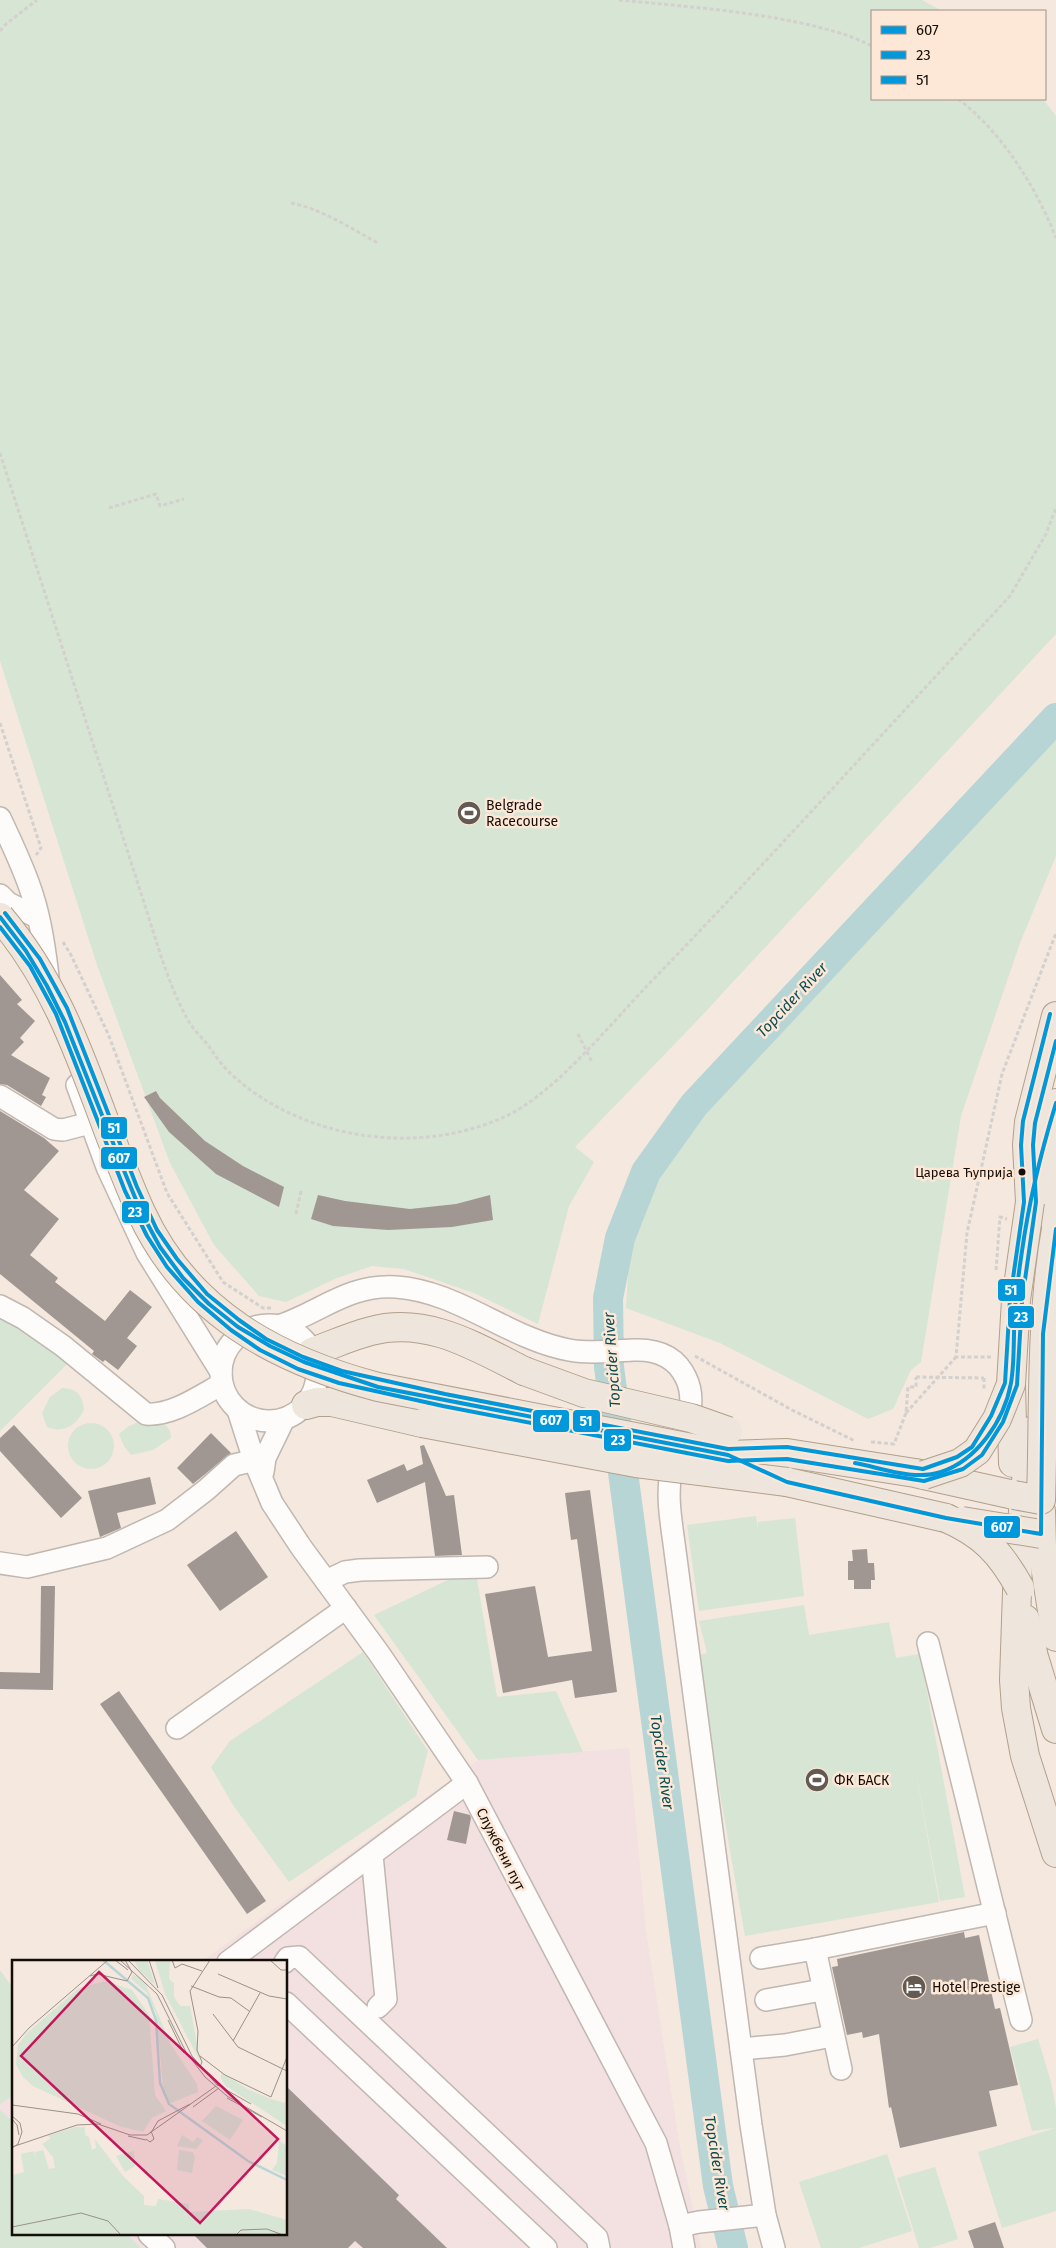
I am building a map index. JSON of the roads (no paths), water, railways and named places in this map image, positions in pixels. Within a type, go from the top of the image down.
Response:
[{"type":"main road","points":[[0,917],[36,963],[62,1012],[131,1189],[152,1233],[181,1275],[203,1298],[235,1325],[262,1344],[316,1369],[350,1380],[406,1393],[728,1455],[787,1453]]},
{"type":"main road","points":[[1030,1202],[1027,1145],[1029,1122],[1056,1016]]},
{"type":"main road","points":[[1056,1103],[1030,1202],[1016,1300],[1011,1384],[1015,1530],[1020,1588],[1028,1634],[1056,1729]]},
{"type":"main road","points":[[1056,1167],[1049,1254],[1030,1378],[1030,1455],[1018,1562],[1014,1652],[1015,1699],[1026,1756],[1056,1853]]},
{"type":"main road","points":[[1049,1254],[1043,1334],[1041,1500],[1048,1542],[1056,1637]]},
{"type":"main road","points":[[308,1345],[385,1328],[412,1327],[427,1329],[453,1336],[550,1382],[584,1393],[691,1418],[787,1453],[924,1475],[1041,1500]]},
{"type":"main road","points":[[924,1475],[960,1463],[977,1451],[996,1419],[1011,1384]]},
{"type":"main road","points":[[295,1412],[317,1402],[332,1402],[422,1423],[636,1463],[787,1482],[946,1518],[1015,1530],[1048,1542]]},
{"type":"main road","points":[[728,1455],[787,1482]]},
{"type":"main road","points":[[1030,1455],[1048,1542]]},
{"type":"main road","points":[[946,1518],[973,1531],[988,1542],[1005,1562],[1020,1588]]},
{"type":"street","points":[[0,818],[25,873],[34,900],[45,955],[51,1002],[90,1123],[126,1212],[166,1285],[222,1378],[230,1401],[238,1410],[260,1420],[295,1412]]},
{"type":"street","points":[[0,895],[8,903],[37,917]]},
{"type":"street","points":[[0,1096],[54,1129],[63,1130],[90,1123]]},
{"type":"street","points":[[166,1285],[196,1315],[208,1323],[247,1330]]},
{"type":"street","points":[[222,1378],[222,1363],[228,1347],[247,1330],[263,1325],[276,1317],[307,1315],[337,1298],[362,1290],[380,1287],[408,1289],[450,1302],[548,1344],[589,1352],[652,1351],[671,1359],[681,1368],[691,1390],[692,1403],[671,1472],[669,1496],[687,1650],[741,2049],[758,2216],[774,2248]]},
{"type":"street","points":[[0,1306],[23,1318],[63,1346],[146,1414],[156,1415],[170,1410],[222,1378]]},
{"type":"street","points":[[308,1345],[323,1306]]},
{"type":"street","points":[[0,1563],[28,1567],[107,1548],[167,1520],[206,1490],[234,1465],[260,1466],[295,1412],[311,1398],[317,1382],[317,1365],[308,1345],[276,1317]]},
{"type":"street","name":"Службени пут","points":[[238,1410],[272,1503],[467,1783],[656,2143],[690,2224],[684,2248]]},
{"type":"street","points":[[326,1581],[345,1572],[360,1570],[487,1567]]},
{"type":"street","points":[[177,1728],[346,1608]]},
{"type":"street","points":[[928,1643],[1022,2020]]},
{"type":"street","points":[[231,1960],[467,1783]]},
{"type":"street","points":[[372,1855],[386,1999],[378,2007]]},
{"type":"street","points":[[760,1958],[815,1949],[995,1913]]},
{"type":"street","points":[[815,1949],[822,1990],[840,2068]]},
{"type":"street","points":[[286,1960],[299,1957],[597,2238],[599,2248]]},
{"type":"street","points":[[766,2000],[822,1990]]},
{"type":"street","points":[[288,2005],[546,2248]]},
{"type":"street","points":[[741,2049],[785,2045],[832,2036]]},
{"type":"street","points":[[690,2224],[758,2216]]},
{"type":"street","points":[[151,2236],[164,2248]]},
{"type":"waterway","name":"Topcider River","points":[[733,2248],[718,2186],[609,1367],[608,1298],[620,1238],[646,1172],[694,1105],[1056,718]]},
{"type":"place","name":"Belgrade Racecourse","points":[[469,813]]},
{"type":"place","name":"Царева Ћуприја","points":[[1022,1172]]},
{"type":"place","name":"ФК БАСК","points":[[817,1780]]},
{"type":"place","name":"Hotel Prestige","points":[[914,1987]]}]
